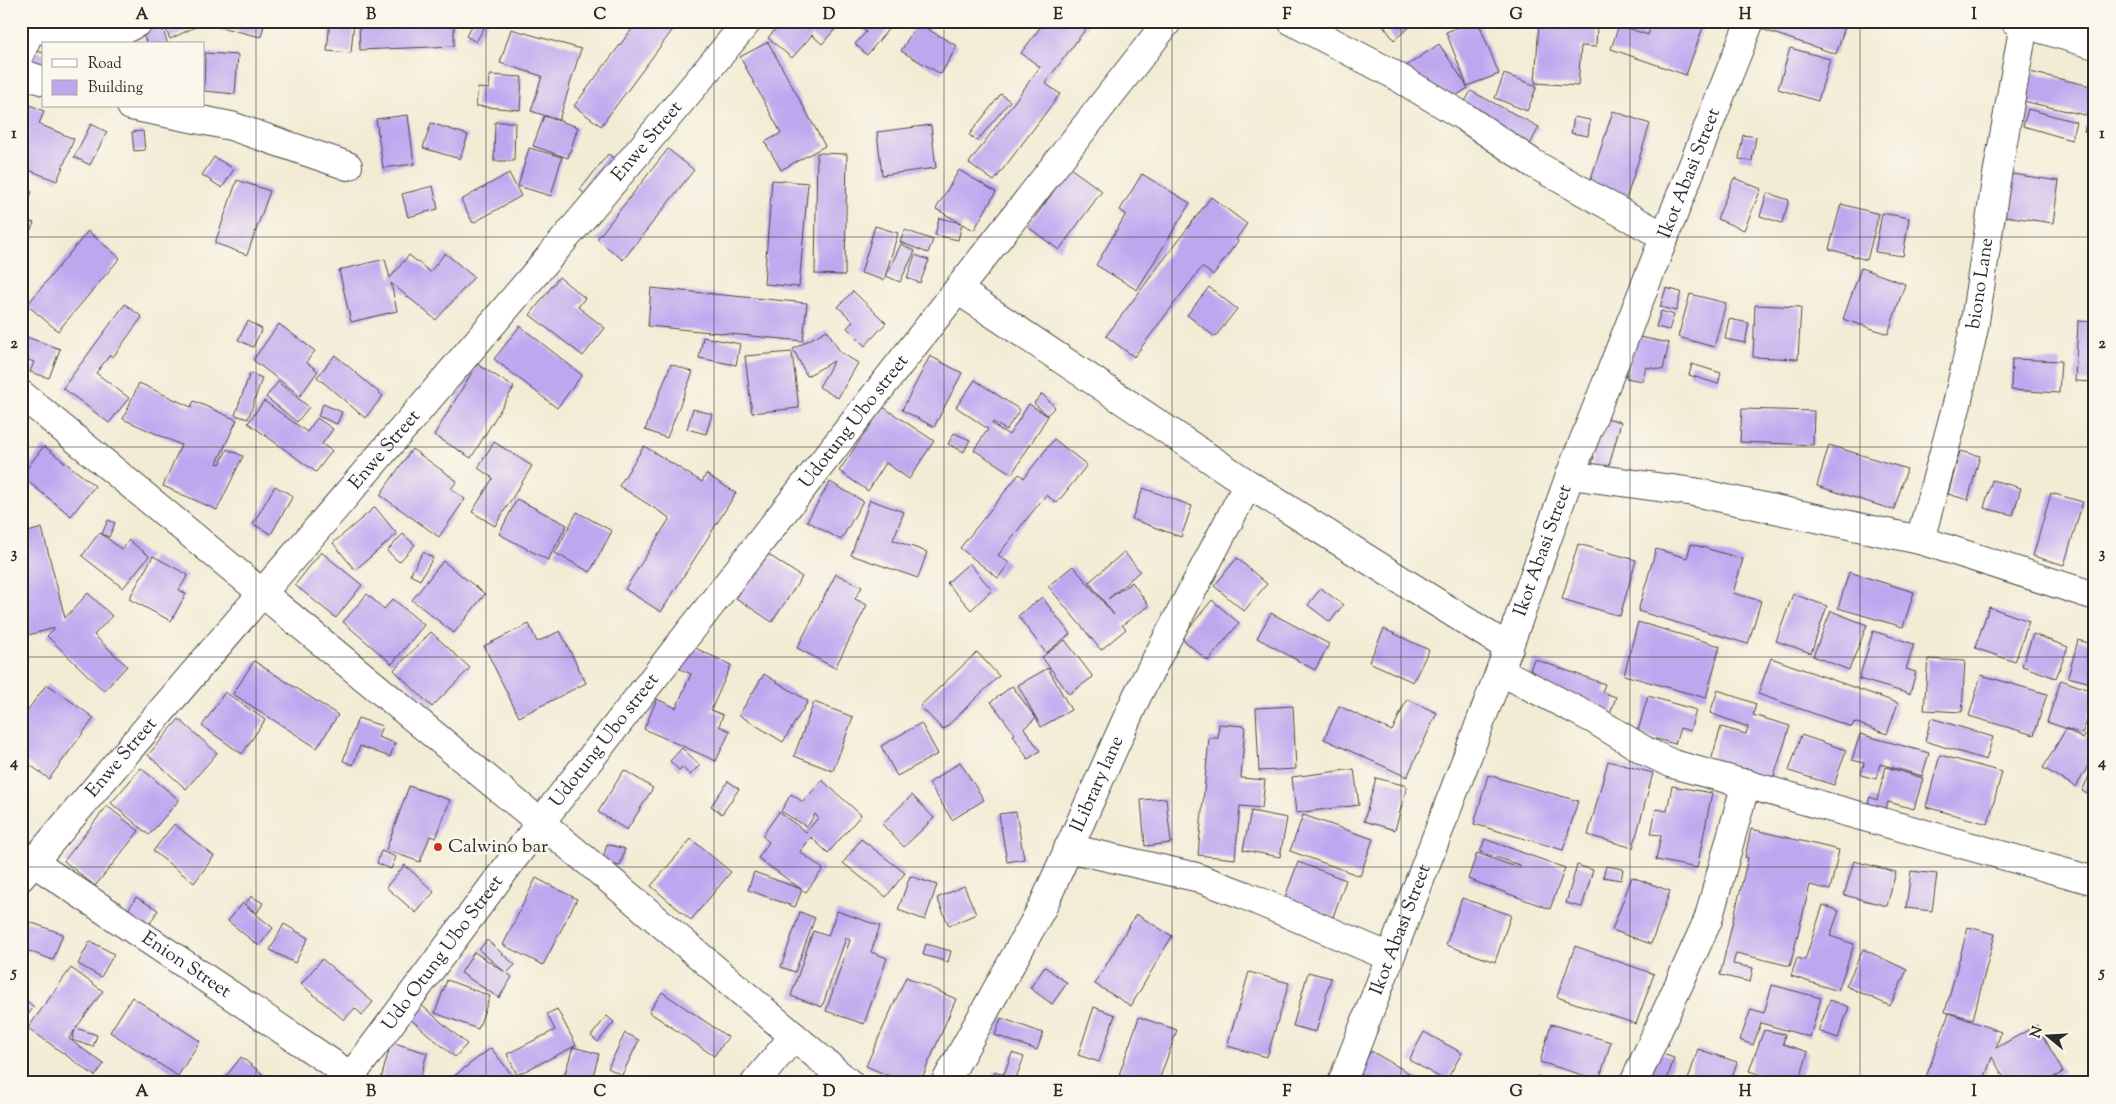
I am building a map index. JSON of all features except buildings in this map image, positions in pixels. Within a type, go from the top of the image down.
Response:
[{"type":"street","points":[[21,52],[33,24],[80,38],[92,39],[128,28],[140,21]]},
{"type":"street","name":"Enwe Street","points":[[26,864],[572,233],[748,21]]},
{"type":"street","name":"Udotung Ubo street","points":[[540,823],[1168,21]]},
{"type":"street","points":[[1292,21],[1391,73],[1466,118],[1534,164],[1665,237]]},
{"type":"street","name":"Ikot Abasi Street","points":[[1342,1083],[1504,660],[1570,475],[1750,21]]},
{"type":"street","points":[[2020,23],[2095,46]]},
{"type":"street","name":"biono Lane","points":[[1920,540],[1957,404],[1974,328],[2020,23]]},
{"type":"street","points":[[21,73],[42,80]]},
{"type":"street","points":[[141,108],[231,126],[348,166]]},
{"type":"street","points":[[958,290],[1248,484],[1504,660],[1647,752],[1673,764],[2095,881]]},
{"type":"street","points":[[21,394],[540,823],[849,1083]]},
{"type":"street","points":[[1570,475],[1694,492],[1920,540],[2095,596]]},
{"type":"street","name":"lLibrary lane","points":[[945,1083],[1042,908],[1137,696],[1248,484]]},
{"type":"street","points":[[1634,1083],[1708,920],[1746,783]]},
{"type":"street","name":"Udo Otung Ubo Street","points":[[348,1080],[540,823]]},
{"type":"street","points":[[1068,848],[1196,877],[1244,895],[1390,957]]},
{"type":"street","name":"Enion Street","points":[[26,864],[348,1080]]},
{"type":"street","points":[[755,1083],[794,1036]]},
{"type":"place","name":"Calwino bar","points":[[438,847]]}]
